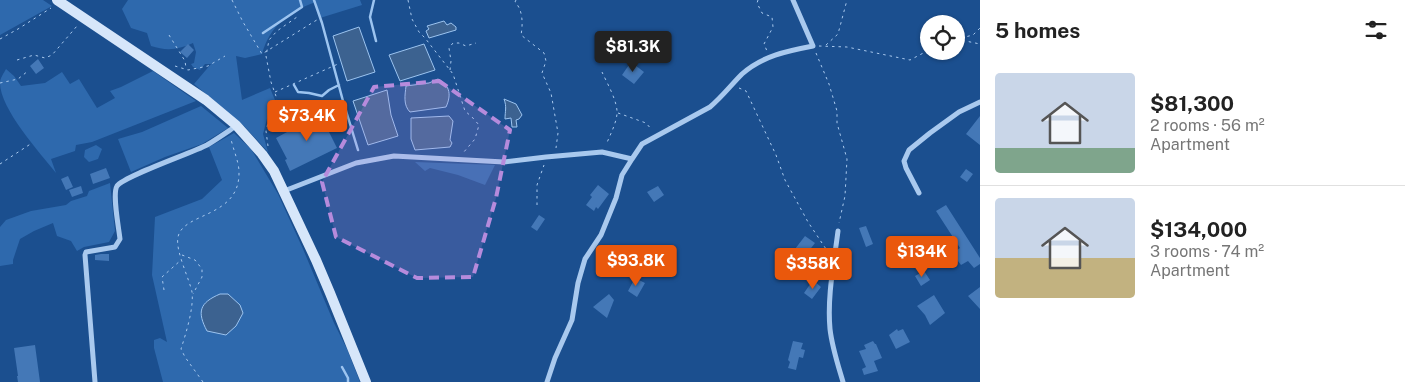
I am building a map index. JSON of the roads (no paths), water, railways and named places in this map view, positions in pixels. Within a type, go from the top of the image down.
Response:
[{"type":"street","points":[[547,382],[555,358],[572,320],[578,283],[586,259],[601,234],[616,198],[622,175],[632,159],[642,144],[710,107],[750,67],[786,51],[813,46],[793,0]]},
{"type":"street","points":[[59,1],[206,100],[232,128],[262,154],[274,171],[284,191],[330,293],[366,382]]},
{"type":"street","points":[[919,194],[904,161],[909,150],[959,112],[980,102]]},
{"type":"street","points":[[95,382],[85,255],[86,252],[91,250],[115,247],[118,244],[120,239],[115,195],[116,187],[155,166],[207,145],[232,128]]},
{"type":"street","points":[[284,191],[356,163],[394,156],[504,162],[602,152],[632,159]]},
{"type":"street","points":[[838,231],[829,304],[830,329],[843,382]]},
{"type":"waterway","points":[[263,33],[302,7],[300,0]]},
{"type":"waterway","points":[[314,0],[358,150]]},
{"type":"waterway","points":[[374,0],[370,17],[376,41]]},
{"type":"waterway","points":[[294,85],[298,92],[322,96],[339,85]]},
{"type":"waterway","points":[[342,367],[348,382]]}]
